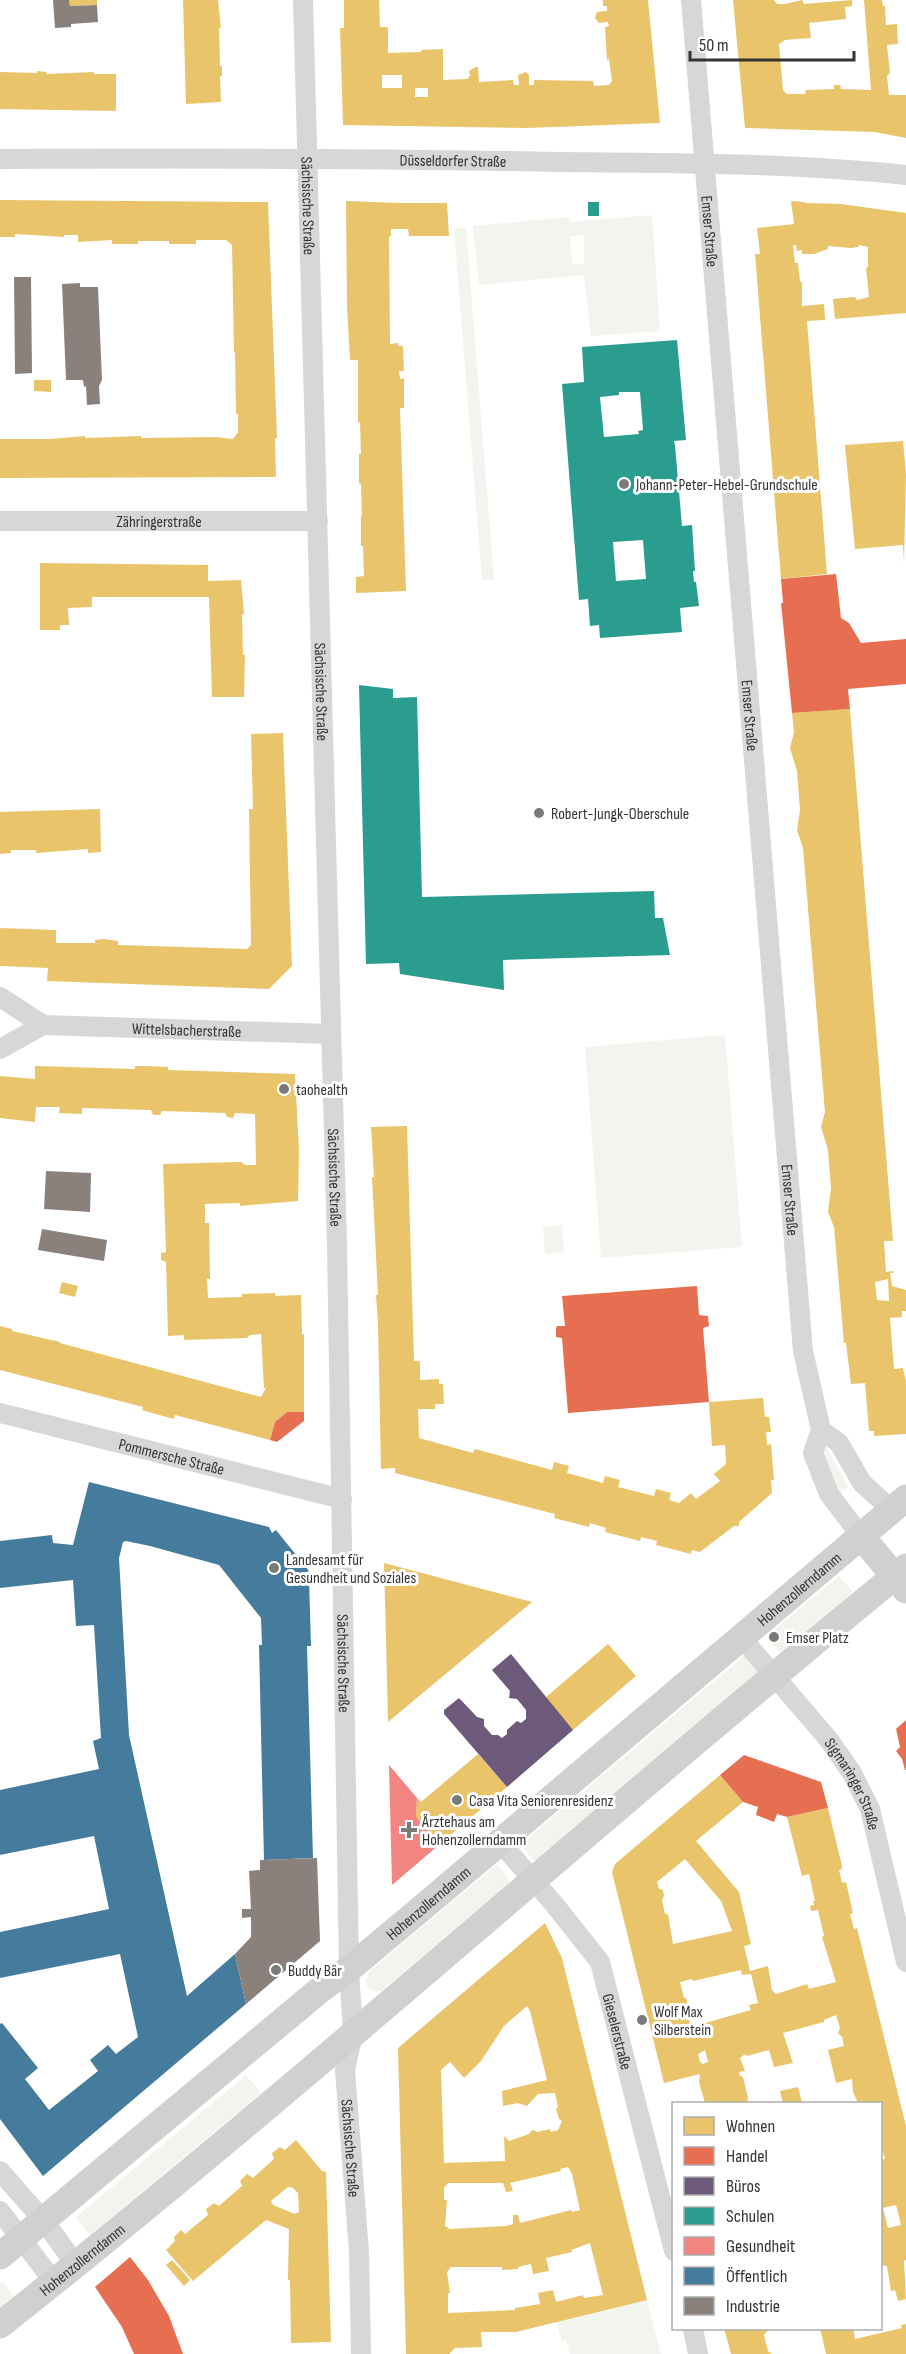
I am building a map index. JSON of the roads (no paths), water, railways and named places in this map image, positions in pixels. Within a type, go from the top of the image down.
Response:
[{"type":"main road","name":"Hohenzollerndamm","points":[[0,2256],[321,1989],[349,1969],[861,1536],[901,1511]]},
{"type":"main road","points":[[861,1536],[902,1578]]},
{"type":"main road","name":"Hohenzollerndamm","points":[[0,2325],[305,2077],[775,1677],[902,1578]]},
{"type":"street","name":"Sächsische Straße","points":[[303,0],[342,1499],[349,1969],[353,2034],[345,2070],[359,2252],[361,2354]]},
{"type":"street","name":"Emser Straße","points":[[691,0],[803,1351],[820,1430],[813,1453],[829,1494],[861,1536]]},
{"type":"street","name":"Düsseldorfer Straße","points":[[0,159],[307,158],[704,164],[828,167],[906,175]]},
{"type":"street","name":"Zähringerstraße","points":[[0,521],[318,521]]},
{"type":"street","points":[[0,997],[43,1025],[0,1049]]},
{"type":"street","name":"Wittelsbacherstraße","points":[[43,1025],[330,1034]]},
{"type":"street","name":"Pommersche Straße","points":[[0,1413],[342,1499]]},
{"type":"street","points":[[820,1430],[838,1443],[862,1482],[901,1511]]},
{"type":"street","name":"Sigmaringer Straße","points":[[741,1637],[829,1740],[852,1773],[870,1809],[906,1962]]},
{"type":"street","name":"Gieselerstraße","points":[[500,1842],[600,1962],[672,2243]]},
{"type":"street","points":[[0,2171],[44,2221],[76,2265]]},
{"type":"street","points":[[0,2211],[54,2282]]},
{"type":"street","points":[[693,2330],[698,2354]]},
{"type":"place","name":"Johann-Peter-Hebel-Grundschule","points":[[624,484]]},
{"type":"place","name":"Robert-Jungk-Oberschule","points":[[539,813]]},
{"type":"place","name":"taohealth","points":[[284,1089]]},
{"type":"place","name":"Landesamt für Gesundheit und Soziales","points":[[274,1568]]},
{"type":"place","name":"Emser Platz","points":[[774,1637]]},
{"type":"place","name":"Casa Vita Seniorenresidenz","points":[[457,1800]]},
{"type":"place","name":"Ärztehaus am Hohenzollerndamm","points":[[409,1830]]},
{"type":"place","name":"Buddy Bär","points":[[276,1970]]},
{"type":"place","name":"Wolf Max Silberstein","points":[[642,2020]]}]
